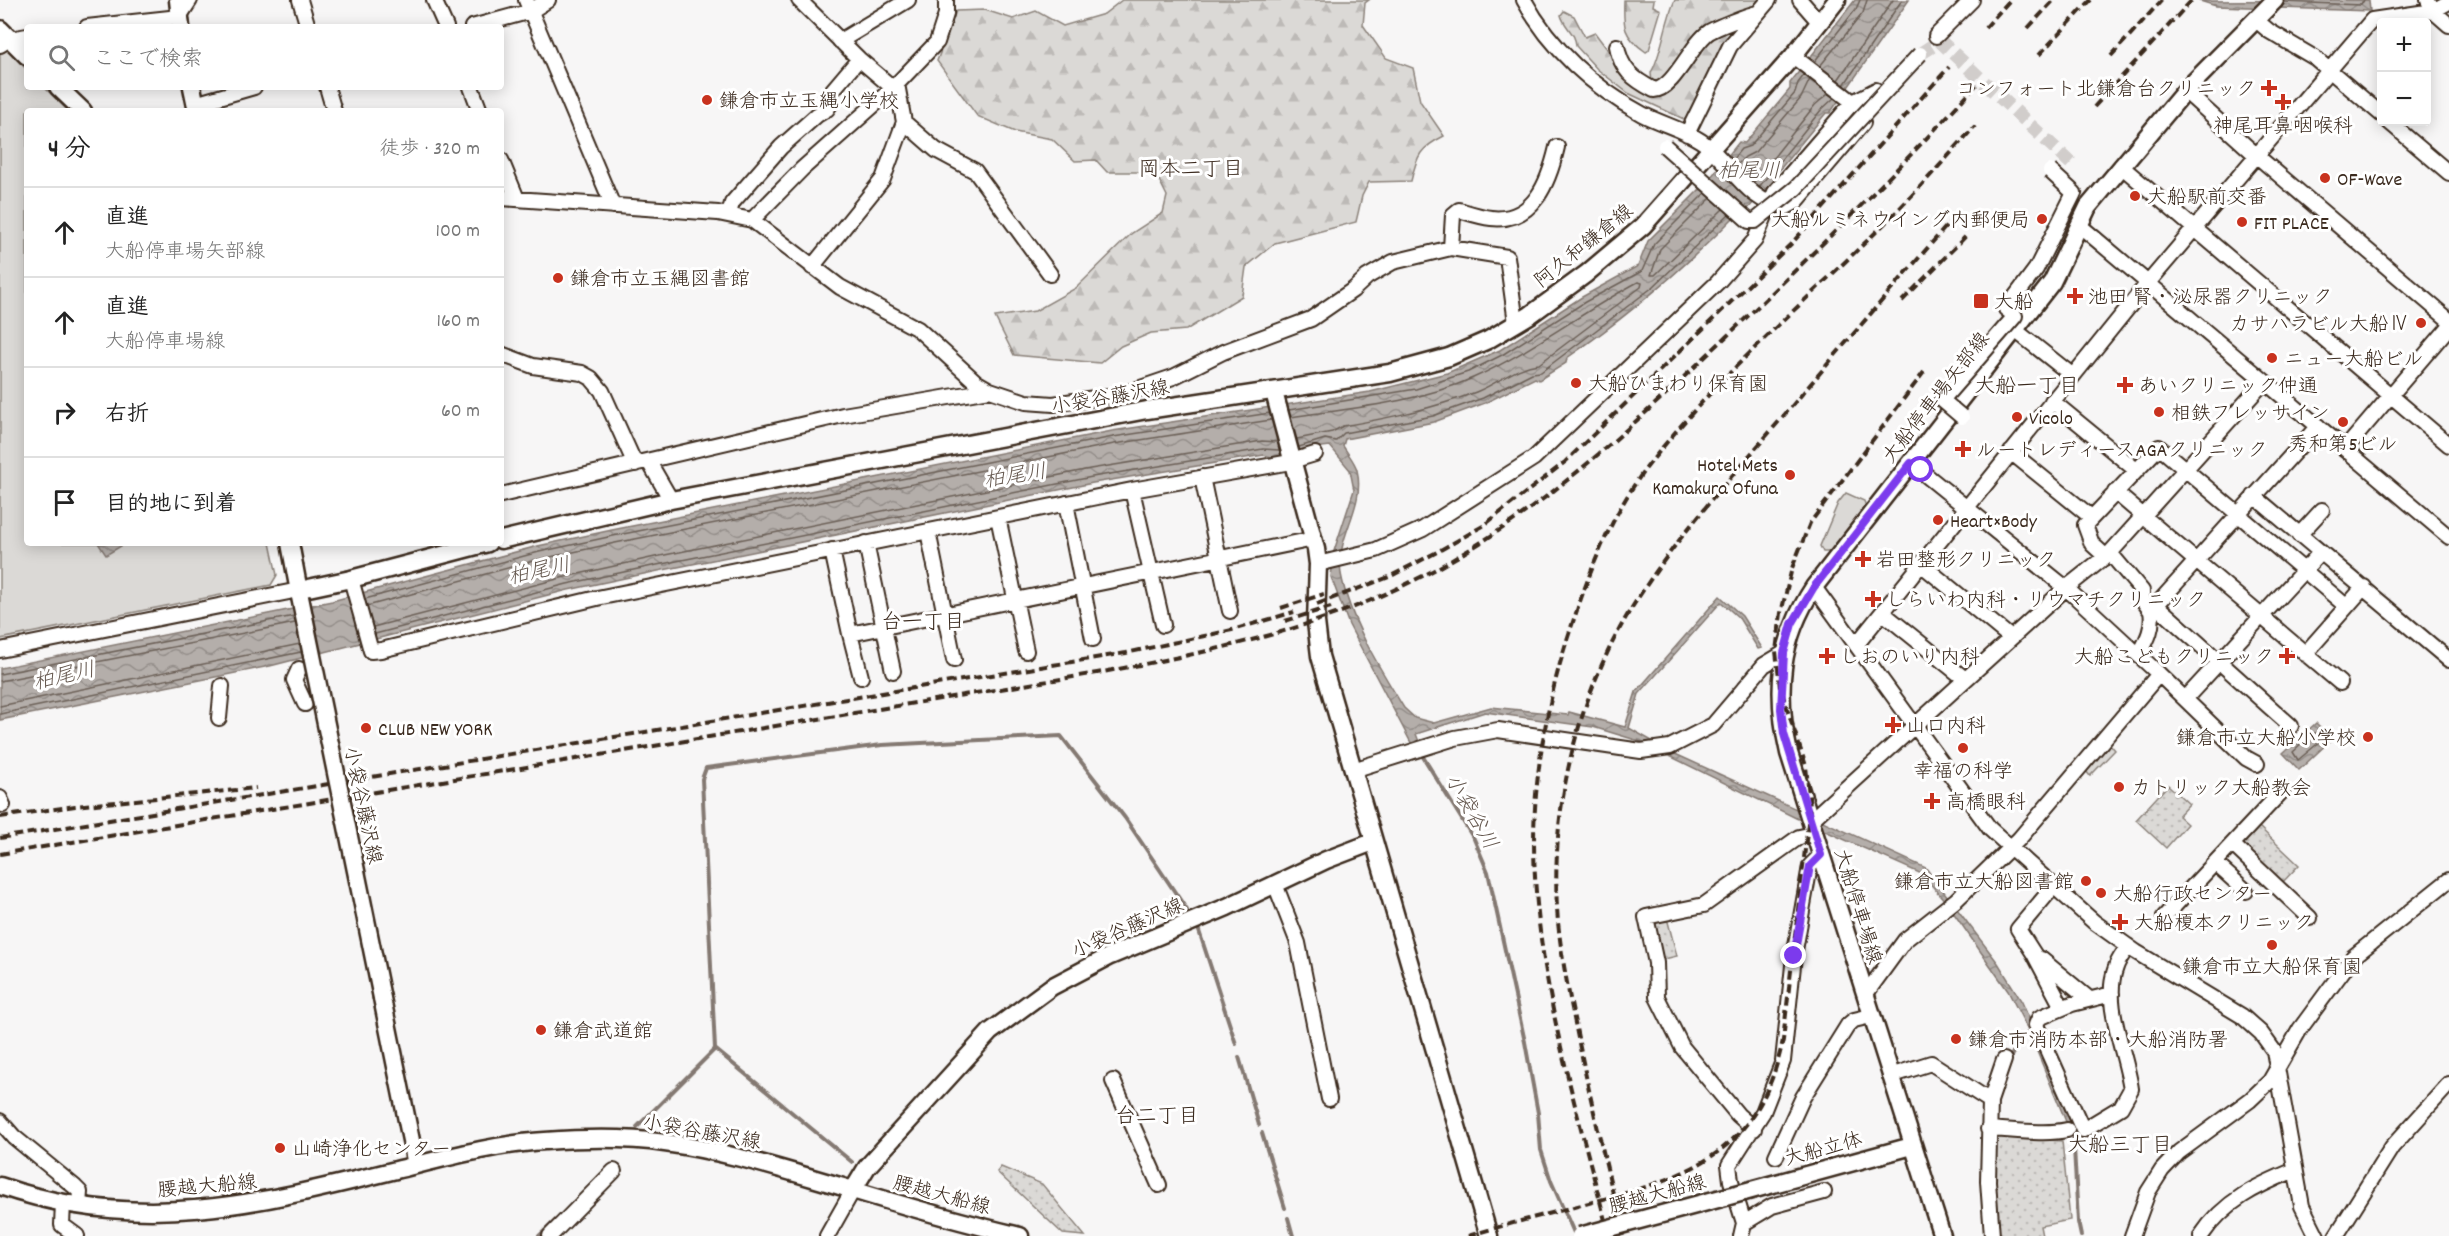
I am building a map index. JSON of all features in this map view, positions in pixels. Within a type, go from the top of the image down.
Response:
[{"type":"main road","name":"阿久和鎌倉線","points":[[1274,392],[1419,367],[1478,344],[1516,323],[1586,274],[1643,226],[1716,157],[1797,59],[1837,0]]},
{"type":"main road","name":"大船停車場矢部線","points":[[1814,587],[2052,282],[2088,207],[2185,91],[2266,10]]},
{"type":"main road","points":[[9,37],[24,53]]},
{"type":"main road","points":[[61,90],[80,108]]},
{"type":"main road","points":[[1274,392],[1314,539],[1324,563],[1316,622],[1320,656],[1489,1236]]},
{"type":"main road","name":"小袋谷藤沢線","points":[[504,539],[670,500],[1147,410],[1274,392]]},
{"type":"main road","name":"小袋谷藤沢線","points":[[291,546],[416,1165],[487,1149],[543,1141],[621,1139],[664,1142],[712,1150],[853,1191],[867,1167],[990,1032],[1011,1014],[1071,975],[1326,860],[1373,842]]},
{"type":"main road","points":[[300,594],[352,583],[478,546]]},
{"type":"main road","name":"大船停車場線","points":[[1814,587],[1792,624],[1784,653],[1781,709],[1784,734],[1864,995],[1942,1236]]},
{"type":"main road","name":"大船立体","points":[[1744,1192],[1912,1146]]},
{"type":"main road","name":"腰越大船線","points":[[0,1186],[71,1204],[158,1212],[204,1210],[280,1198],[416,1165]]},
{"type":"main road","name":"腰越大船線","points":[[853,1191],[1020,1236]]},
{"type":"main road","name":"腰越大船線","points":[[1580,1236],[1744,1192]]},
{"type":"street","points":[[300,0],[307,24]]},
{"type":"street","points":[[434,0],[445,24]]},
{"type":"street","points":[[479,24],[528,5],[548,0]]},
{"type":"street","points":[[799,0],[859,59],[895,86],[904,122],[936,150],[975,171],[1050,274]]},
{"type":"street","points":[[840,41],[908,0]]},
{"type":"street","points":[[753,220],[802,170],[895,86],[938,42],[946,14],[946,0]]},
{"type":"street","points":[[1524,0],[1550,39],[1592,79],[1640,113],[1687,134],[1716,157],[1767,209]]},
{"type":"street","points":[[1687,134],[1719,65],[1769,0]]},
{"type":"street","points":[[1800,0],[1820,23]]},
{"type":"street","points":[[1935,36],[1972,0]]},
{"type":"street","points":[[1856,645],[2148,283],[2372,20],[2449,2]]},
{"type":"street","points":[[528,5],[613,206]]},
{"type":"street","points":[[2430,5],[2449,25]]},
{"type":"street","points":[[102,24],[180,9]]},
{"type":"street","points":[[2266,10],[2330,71],[2377,111]]},
{"type":"street","points":[[1617,45],[1619,60],[1630,75],[1654,90],[1659,90],[1669,82],[1695,45],[1709,32],[1758,13]]},
{"type":"street","points":[[1665,146],[1749,221],[1755,221],[1767,209],[1796,188],[1920,54]]},
{"type":"street","points":[[729,214],[732,203],[781,147],[817,115],[827,110],[831,103],[831,92],[859,59]]},
{"type":"street","points":[[1767,209],[1786,207],[1797,201],[1861,127],[1863,113],[1851,100],[1797,59]]},
{"type":"street","points":[[195,101],[241,90]]},
{"type":"street","points":[[328,90],[333,108]]},
{"type":"street","points":[[472,90],[479,108]]},
{"type":"street","points":[[1324,563],[1386,546],[1423,528],[1534,458],[1718,282],[1755,240],[1775,192],[1851,100],[1876,90]]},
{"type":"street","points":[[2185,91],[2257,156],[2449,320]]},
{"type":"street","points":[[812,267],[879,185],[904,122]]},
{"type":"street","points":[[2394,126],[2449,173]]},
{"type":"street","points":[[1451,248],[1453,215],[1459,210],[1492,219],[1511,217],[1528,210],[1537,200],[1552,168],[1557,147]]},
{"type":"street","points":[[2121,166],[2449,445]]},
{"type":"street","points":[[504,167],[517,199]]},
{"type":"street","points":[[1962,417],[1942,400],[2014,316],[2006,309],[2036,269],[2074,193],[2050,171]]},
{"type":"street","points":[[504,198],[729,214],[753,220],[840,287],[918,329],[976,382],[990,390],[1026,402],[1053,404],[1139,390],[1173,377],[1223,352],[1311,319],[1353,290],[1367,277],[1393,262],[1451,248],[1507,257],[1516,323]]},
{"type":"street","points":[[2079,225],[2449,537]]},
{"type":"street","points":[[2345,449],[2449,327]]},
{"type":"street","points":[[2015,330],[2073,376]]},
{"type":"street","points":[[504,355],[549,370],[582,373],[597,383],[642,463],[670,500]]},
{"type":"street","points":[[1754,1129],[1738,1116],[1677,1037],[1657,997],[1656,963],[1646,917],[1704,905],[1799,837],[1913,726],[2107,554],[2186,471],[2264,382]]},
{"type":"street","points":[[504,494],[843,415],[990,390]]},
{"type":"street","points":[[1139,390],[1147,410]]},
{"type":"street","points":[[2052,401],[2136,470]]},
{"type":"street","points":[[2139,655],[2153,622],[2154,608],[2318,426]]},
{"type":"street","points":[[2291,726],[2220,662],[2142,599],[2142,591],[2107,554],[2092,544],[2085,525],[2159,447],[2346,606]]},
{"type":"street","points":[[2011,452],[2091,517]]},
{"type":"street","points":[[352,583],[370,651],[381,650],[597,597],[1315,454]]},
{"type":"street","points":[[1911,463],[2066,588],[2246,758],[2257,764]]},
{"type":"street","points":[[1202,477],[1230,611]]},
{"type":"street","points":[[1132,490],[1162,625]]},
{"type":"street","points":[[2115,492],[2340,683]]},
{"type":"street","points":[[2254,496],[2449,660]]},
{"type":"street","points":[[1066,503],[1093,639]]},
{"type":"street","points":[[2299,535],[2322,510]]},
{"type":"street","points":[[998,517],[1026,651]]},
{"type":"street","points":[[927,531],[954,660]]},
{"type":"street","points":[[850,634],[1314,539]]},
{"type":"street","points":[[866,543],[893,671]]},
{"type":"street","points":[[832,550],[861,676]]},
{"type":"street","points":[[2185,699],[2320,553]]},
{"type":"street","points":[[1921,564],[2012,638]]},
{"type":"street","points":[[1814,587],[1982,819],[2010,848],[2128,946],[2246,1019],[2267,1041],[2274,1051],[2302,1206],[2317,1236]]},
{"type":"street","points":[[2305,654],[2364,587]]},
{"type":"street","points":[[0,650],[300,594]]},
{"type":"street","points":[[1883,613],[1965,679]]},
{"type":"street","points":[[1353,770],[1455,738],[1498,730],[1641,751],[1670,747],[1713,725],[1764,664],[1784,653]]},
{"type":"street","points":[[299,669],[294,680],[305,704]]},
{"type":"street","points":[[1864,995],[1905,940],[1952,904],[2010,848],[2159,674]]},
{"type":"street","points":[[219,718],[222,686]]},
{"type":"street","points":[[2164,917],[2283,790]]},
{"type":"street","points":[[2233,845],[2310,918]]},
{"type":"street","points":[[1821,855],[1810,866],[1794,956],[1787,1033],[1777,1082],[1754,1129],[1729,1165],[1743,1230],[1772,1206],[1824,1192]]},
{"type":"street","points":[[2216,864],[2246,891]]},
{"type":"street","points":[[2132,1236],[2148,1192],[2162,1170],[2179,1152],[2250,1100],[2270,1081],[2309,1015],[2353,957],[2449,880]]},
{"type":"street","points":[[1275,884],[1298,943],[1329,1100]]},
{"type":"street","points":[[2054,886],[2018,929],[2062,1007]]},
{"type":"street","points":[[2112,994],[2088,998],[2062,1007],[2039,1018],[2036,1025],[2083,1130],[2121,1107],[2131,1089],[2120,1050],[2112,994],[2116,966],[2128,946]]},
{"type":"street","points":[[2034,954],[2088,998]]},
{"type":"street","points":[[1776,1156],[1803,1097],[1848,1025],[1854,1020],[1871,1016]]},
{"type":"street","points":[[1992,1236],[1988,1180],[1988,1130],[1990,1101],[2004,1060]]},
{"type":"street","points":[[1890,1077],[1931,1063],[1990,1101]]},
{"type":"street","points":[[1113,1081],[1159,1185]]},
{"type":"street","points":[[2336,1236],[2392,1147],[2449,1084]]},
{"type":"street","points":[[0,1121],[14,1137],[80,1192],[71,1204],[62,1225],[77,1236]]},
{"type":"street","points":[[1988,1130],[2042,1130],[2052,1133],[2067,1130]]},
{"type":"street","points":[[2201,1236],[2220,1211],[2233,1200],[2295,1170]]},
{"type":"street","points":[[550,1236],[614,1171]]},
{"type":"street","points":[[827,1236],[853,1191]]},
{"type":"green space","points":[[1122,0],[1369,0],[1365,3],[1363,25],[1386,58],[1413,68],[1420,101],[1444,136],[1430,144],[1421,153],[1411,181],[1369,182],[1362,196],[1356,222],[1275,243],[1246,267],[1242,296],[1186,330],[1151,333],[1121,346],[1100,363],[1014,355],[995,317],[1035,311],[1076,288],[1132,233],[1163,213],[1167,196],[1158,178],[1137,172],[1107,172],[1096,160],[1075,161],[1052,139],[1015,132],[977,116],[937,61],[956,11],[985,10],[1013,19],[1036,11],[1063,26],[1104,14]]},
{"type":"green space","points":[[1624,0],[1654,0],[1653,6],[1661,10],[1649,50],[1646,52],[1633,41],[1626,30]]},
{"type":"green space","points":[[1675,0],[1765,0],[1688,121],[1628,93],[1597,69],[1576,46],[1574,37],[1561,15],[1564,11],[1574,16],[1585,37],[1595,33],[1616,61],[1652,84],[1651,72]]},
{"type":"green space","points":[[8,50],[24,67],[24,90],[47,90],[65,108],[24,108],[24,546],[271,546],[277,575],[271,585],[0,639],[0,51]]},
{"type":"green space","points":[[1846,493],[1864,501],[1866,507],[1831,552],[1823,552],[1820,546],[1838,503]]},
{"type":"green space","points":[[2110,744],[2115,750],[2090,776],[2086,771]]},
{"type":"green space","points":[[2168,785],[2189,804],[2178,816],[2187,824],[2166,848],[2136,820]]},
{"type":"green space","points":[[2258,826],[2299,865],[2281,884],[2242,849],[2242,843]]},
{"type":"green space","points":[[1667,918],[1677,956],[1660,960],[1653,920]]},
{"type":"green space","points":[[1991,1135],[2062,1141],[2070,1220],[2040,1226],[2042,1236],[1996,1236]]},
{"type":"green space","points":[[1001,1167],[1042,1184],[1085,1236],[1063,1234],[997,1172]]},
{"type":"water","name":"柏尾川","points":[[1855,0],[1909,0],[1830,113],[1826,113],[1776,174],[1776,178],[1746,211],[1741,210],[1658,288],[1567,358],[1566,363],[1539,380],[1535,378],[1485,403],[1434,422],[1345,439],[1343,446],[1356,467],[1359,484],[1342,547],[1341,574],[1358,626],[1375,660],[1404,708],[1415,718],[1434,723],[1491,707],[1568,715],[1569,712],[1625,727],[1636,692],[1720,596],[1742,616],[1762,648],[1758,649],[1739,618],[1721,602],[1639,694],[1629,728],[1673,753],[1926,868],[1998,963],[2022,1002],[2078,1133],[2069,1129],[2029,1032],[2008,991],[1946,902],[1922,874],[1796,818],[1639,741],[1593,727],[1485,712],[1416,734],[1424,754],[1418,756],[1349,625],[1331,577],[1334,551],[1354,490],[1350,470],[1330,446],[1306,449],[1303,453],[1271,457],[1264,455],[1093,483],[658,571],[568,590],[270,666],[0,720],[0,668],[332,601],[538,546],[612,530],[1112,431],[1370,392],[1447,373],[1500,350],[1582,297],[1638,266],[1648,241],[1707,182],[1739,142],[1745,143],[1790,89],[1790,83]]},
{"type":"water","points":[[2369,0],[2370,11],[2216,6],[2200,1]]},
{"type":"water","points":[[100,546],[121,546],[106,555]]},
{"type":"water","points":[[2316,723],[2332,739],[2299,770],[2283,753]]},
{"type":"waterway","points":[[637,1127],[715,1049],[702,779],[706,768],[882,745],[1061,736],[1125,818],[1187,910]]},
{"type":"waterway","name":"小袋谷川","points":[[1420,752],[1474,839],[1488,872],[1525,1042],[1538,1113],[1541,1150],[1551,1181],[1575,1235]]},
{"type":"waterway","points":[[1199,931],[1236,1044]]},
{"type":"waterway","points":[[2009,1060],[2018,1043],[2031,1029]]},
{"type":"waterway","points":[[715,1049],[852,1162]]},
{"type":"waterway","points":[[1239,1057],[1259,1125]]},
{"type":"waterway","points":[[2073,1129],[2078,1222],[2081,1236]]},
{"type":"waterway","points":[[1262,1133],[1285,1208]]},
{"type":"waterway","points":[[1288,1218],[1293,1236]]},
{"type":"waterway","points":[[539,1236],[556,1220]]},
{"type":"tunnel","points":[[1920,54],[1940,41],[2075,167]]},
{"type":"railway","points":[[1985,28],[2010,0]]},
{"type":"railway","points":[[2028,28],[2054,0]]},
{"type":"railway","points":[[2039,55],[2091,0]]},
{"type":"railway","points":[[2111,56],[2162,0]]},
{"type":"railway","points":[[2094,107],[2192,0]]},
{"type":"railway","points":[[1317,604],[1389,577],[1483,526],[1565,462],[1792,243],[1949,67]]},
{"type":"railway","points":[[0,854],[1097,673],[1244,642],[1351,608],[1434,570],[1480,543],[1525,513],[1608,446],[1649,410],[1823,243],[1977,84]]},
{"type":"railway","points":[[1609,1236],[1566,1069],[1543,955],[1536,897],[1534,840],[1537,784],[1551,698],[1568,636],[1605,539],[1624,501],[1647,467],[1699,405],[1756,346],[1887,221],[1975,126]]},
{"type":"railway","points":[[1623,1236],[1579,1043],[1564,968],[1558,922],[1556,882],[1562,800],[1581,720],[1611,644],[1631,609],[1681,538],[1957,214]]},
{"type":"railway","points":[[1902,301],[1966,236]]},
{"type":"railway","points":[[1468,1236],[1663,1181],[1692,1168],[1718,1152],[1740,1132],[1758,1108],[1772,1077],[1783,1040],[1810,806],[1806,766],[1780,687],[1776,651],[1781,613],[1792,568],[1810,523],[1924,372]]},
{"type":"railway","points":[[1281,608],[1324,594]]},
{"type":"railway","points":[[1285,621],[1331,607]]},
{"type":"railway","points":[[0,838],[1126,653],[1232,630],[1294,612]]},
{"type":"railway","points":[[0,817],[75,806],[256,788]]},
{"type":"place","name":"コンフォート北鎌倉台クリニック","points":[[2269,88]]},
{"type":"place","name":"鎌倉市立玉縄小学校","points":[[707,100]]},
{"type":"place","name":"神尾耳鼻咽喉科","points":[[2283,102]]},
{"type":"place","name":"OF-Wave","points":[[2325,178]]},
{"type":"place","name":"大船駅前交番","points":[[2135,196]]},
{"type":"place","name":"大船ルミネウイング内郵便局","points":[[2042,219]]},
{"type":"place","name":"FIT PLACE","points":[[2242,222]]},
{"type":"place","name":"鎌倉市立玉縄図書館","points":[[558,278]]},
{"type":"place","name":"池田 腎・泌尿器クリニック","points":[[2075,296]]},
{"type":"place","name":"大船","points":[[1981,301]]},
{"type":"place","name":"カサハラビル大船Ⅳ","points":[[2421,323]]},
{"type":"place","name":"ニュー大船ビル","points":[[2272,358]]},
{"type":"place","name":"大船ひまわり保育園","points":[[1576,383]]},
{"type":"place","name":"あいクリニック仲通","points":[[2125,385]]},
{"type":"place","name":"相鉄フレッサイン","points":[[2159,412]]},
{"type":"place","name":"Vicolo","points":[[2017,417]]},
{"type":"place","name":"秀和第5ビル","points":[[2343,422]]},
{"type":"place","name":"ルートレディースAGAクリニック","points":[[1963,449]]},
{"type":"place","name":"Hotel Mets Kamakura Ofuna","points":[[1790,475]]},
{"type":"place","name":"Heart×Body","points":[[1938,520]]},
{"type":"place","name":"岩田整形クリニック","points":[[1863,559]]},
{"type":"place","name":"しらいわ内科・リウマチクリニック","points":[[1873,599]]},
{"type":"place","name":"しおのいり内科","points":[[1827,656]]},
{"type":"place","name":"大船こどもクリニック","points":[[2287,656]]},
{"type":"place","name":"山口内科","points":[[1893,725]]},
{"type":"place","name":"CLUB NEW YORK","points":[[366,728]]},
{"type":"place","name":"鎌倉市立大船小学校","points":[[2368,737]]},
{"type":"place","name":"幸福の科学","points":[[1963,748]]},
{"type":"place","name":"カトリック大船教会","points":[[2119,787]]},
{"type":"place","name":"高橋眼科","points":[[1932,801]]},
{"type":"place","name":"鎌倉市立大船図書館","points":[[2086,881]]},
{"type":"place","name":"大船行政センター","points":[[2101,893]]},
{"type":"place","name":"大船榎本クリニック","points":[[2120,922]]},
{"type":"place","name":"鎌倉市立大船保育園","points":[[2272,945]]},
{"type":"place","name":"鎌倉武道館","points":[[541,1030]]},
{"type":"place","name":"鎌倉市消防本部・大船消防署","points":[[1956,1039]]},
{"type":"place","name":"山崎浄化センター","points":[[280,1148]]},
{"type":"district","name":"岡本二丁目","points":[[1191,168]]},
{"type":"district","name":"大船一丁目","points":[[2027,385]]},
{"type":"district","name":"台一丁目","points":[[923,621]]},
{"type":"district","name":"台二丁目","points":[[1157,1115]]},
{"type":"district","name":"大船三丁目","points":[[2120,1144]]},
{"type":"route","points":[[1794,956],[1810,866],[1821,855],[1784,734],[1781,682],[1784,653],[1792,624],[1814,587],[1911,463],[1921,470]]}]
